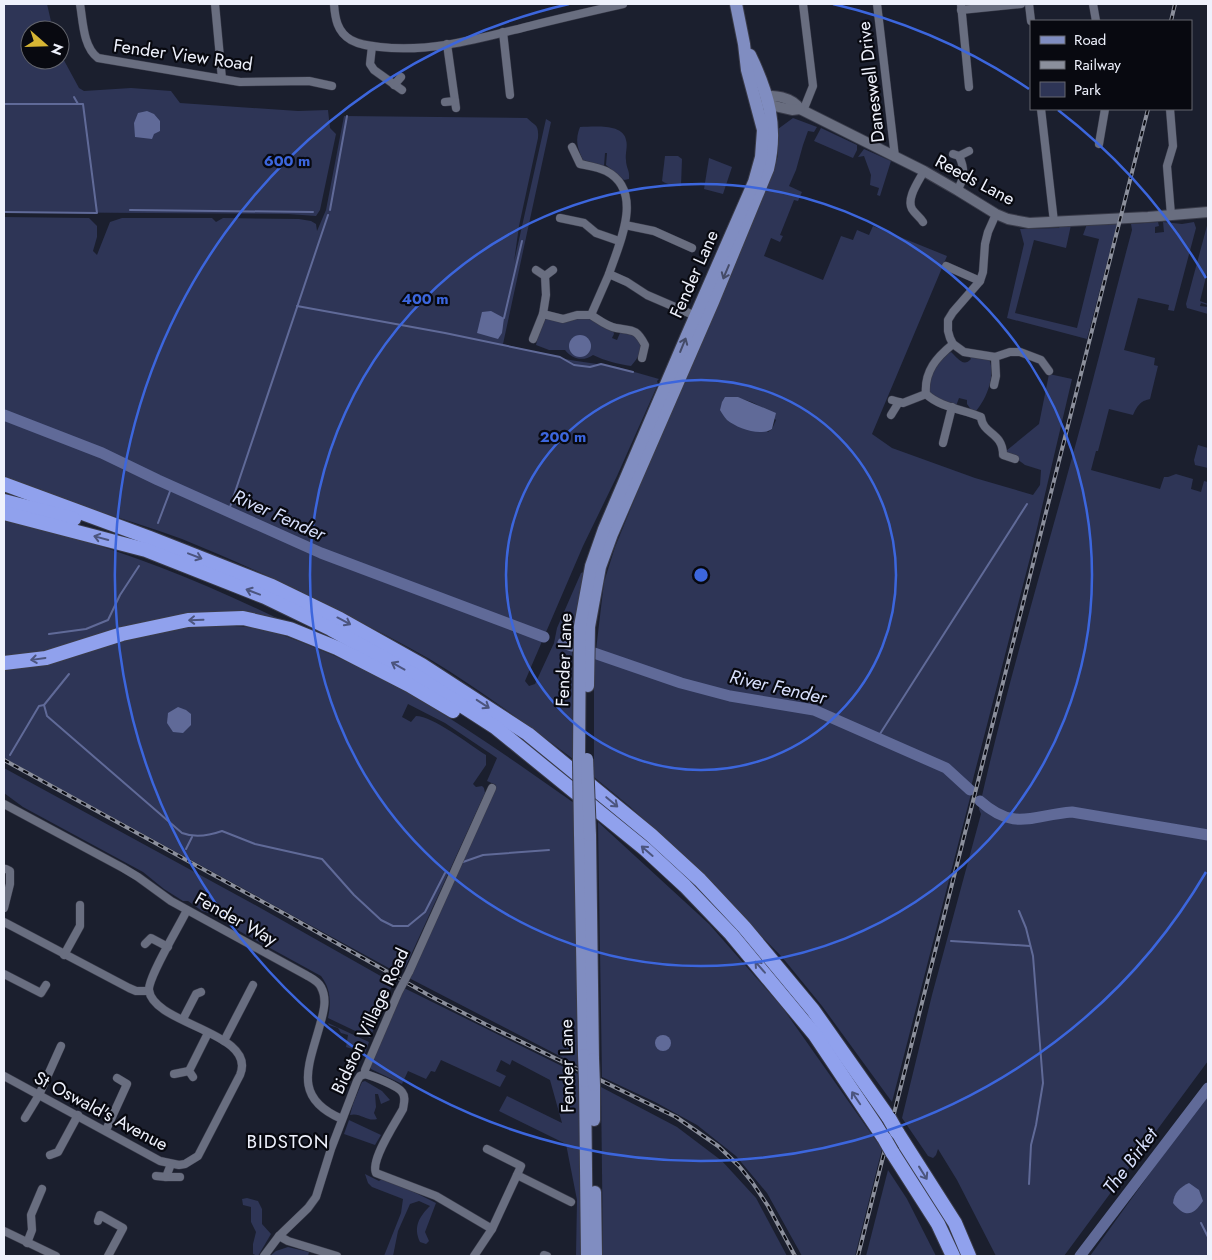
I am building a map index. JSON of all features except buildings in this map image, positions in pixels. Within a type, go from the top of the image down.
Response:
[{"type":"highway","points":[[4,484],[272,586],[340,619],[422,664],[528,734],[651,835],[700,880],[744,927],[813,1010],[889,1118],[955,1223],[970,1256]]},
{"type":"highway","points":[[4,501],[150,538]]},
{"type":"highway","points":[[4,513],[146,550],[265,597],[332,629],[416,676],[495,727],[645,849],[732,934],[815,1035],[884,1138],[938,1224],[953,1256]]},
{"type":"highway","points":[[4,663],[46,658],[122,634],[188,620],[243,618],[290,629],[337,648],[409,685],[542,764]]},
{"type":"main road","points":[[736,4],[744,44],[763,101]]},
{"type":"main road","name":"Fender Lane","points":[[700,318],[764,181],[771,160],[773,124],[763,101]]},
{"type":"main road","name":"Fender Lane","points":[[587,1256],[589,1057],[583,759],[589,627],[600,567],[612,534],[759,167],[763,130],[763,101]]},
{"type":"main road","name":"Fender Lane","points":[[589,1083],[596,1256]]},
{"type":"street","name":"Fender View Road","points":[[80,4],[88,46],[98,58],[240,82],[309,81],[332,86]]},
{"type":"street","points":[[215,4],[222,78]]},
{"type":"street","points":[[334,4],[335,19],[343,34],[359,44],[412,49],[447,44],[623,4]]},
{"type":"street","points":[[773,124],[783,114],[798,110],[813,86],[803,4]]},
{"type":"street","name":"Daneswell Drive","points":[[877,4],[896,157]]},
{"type":"street","points":[[969,87],[961,7],[1021,4]]},
{"type":"street","points":[[1029,4],[1031,20]]},
{"type":"street","points":[[1093,4],[1096,20]]},
{"type":"street","points":[[503,32],[510,95]]},
{"type":"street","points":[[445,102],[456,104],[447,44]]},
{"type":"street","points":[[372,46],[370,64],[374,70],[402,90]]},
{"type":"street","points":[[394,85],[401,77]]},
{"type":"street","name":"Reeds Lane","points":[[763,101],[787,99],[796,104],[798,110],[924,171],[996,214],[1029,223],[1208,212]]},
{"type":"street","points":[[1041,110],[1054,222]]},
{"type":"street","points":[[1099,144],[1105,110]]},
{"type":"street","points":[[1170,110],[1173,146],[1167,166],[1171,215]]},
{"type":"street","points":[[572,147],[580,164],[606,171],[621,183],[628,203],[625,225],[609,274],[591,315]]},
{"type":"street","points":[[957,190],[962,182],[964,172],[963,164],[956,155],[969,151]]},
{"type":"street","points":[[572,170],[580,164]]},
{"type":"street","points":[[923,222],[910,203],[914,190],[924,171]]},
{"type":"street","points":[[996,214],[985,244],[983,272],[980,281],[948,320],[948,331],[953,344],[964,352],[995,357],[1010,352],[1020,352],[1044,363],[1049,371]]},
{"type":"street","points":[[560,218],[584,223],[596,233],[619,241]]},
{"type":"street","points":[[625,225],[654,231],[692,248]]},
{"type":"street","points":[[946,266],[980,281]]},
{"type":"street","points":[[536,270],[545,276]]},
{"type":"street","points":[[545,276],[553,270]]},
{"type":"street","points":[[609,274],[627,282],[647,295],[700,318]]},
{"type":"street","points":[[533,339],[543,314],[546,295],[545,276]]},
{"type":"street","points":[[543,314],[563,319],[577,315],[591,315],[616,328],[627,328],[640,334],[645,345],[642,358]]},
{"type":"street","points":[[926,394],[928,374],[932,366],[939,355],[953,344]]},
{"type":"street","points":[[1044,363],[1051,356]]},
{"type":"street","points":[[994,385],[996,376],[995,357]]},
{"type":"street","points":[[891,415],[896,401],[903,403],[926,394]]},
{"type":"street","points":[[926,394],[934,401],[981,417]]},
{"type":"street","points":[[943,443],[952,408]]},
{"type":"street","points":[[984,408],[981,417],[982,424],[998,438],[1003,451],[1001,459],[1015,459]]},
{"type":"street","name":"Bidston Village Road","points":[[264,1256],[279,1236],[308,1208],[316,1197],[357,1081],[360,1076],[365,1074],[364,1070],[398,993],[492,788]]},
{"type":"street","name":"Fender Way","points":[[4,804],[130,872],[171,901],[306,975],[320,985],[325,999],[306,1081],[316,1103],[325,1111],[342,1120]]},
{"type":"street","points":[[4,908],[10,884],[10,871],[6,869]]},
{"type":"street","points":[[64,955],[80,926],[80,905]]},
{"type":"street","points":[[5,926],[129,988],[136,991],[149,991],[152,976],[187,910]]},
{"type":"street","points":[[145,944],[150,938],[168,947]]},
{"type":"street","points":[[4,974],[41,993],[46,985]]},
{"type":"street","points":[[224,1041],[253,985]]},
{"type":"street","name":"St Oswald's Avenue","points":[[4,1076],[160,1161],[171,1164],[185,1164],[198,1156],[240,1075],[242,1063],[240,1055],[224,1041],[156,1004],[149,991]]},
{"type":"street","points":[[183,1019],[196,994],[201,992]]},
{"type":"street","points":[[174,1074],[191,1074],[208,1033]]},
{"type":"street","points":[[25,1118],[39,1095],[61,1046]]},
{"type":"street","points":[[365,1074],[398,1088],[405,1101],[374,1163],[376,1173],[436,1196],[492,1229]]},
{"type":"street","points":[[106,1130],[127,1084],[117,1078]]},
{"type":"street","points":[[50,1156],[58,1152],[78,1115]]},
{"type":"street","points":[[474,1256],[492,1229],[521,1166],[487,1149]]},
{"type":"street","points":[[166,1177],[171,1164]]},
{"type":"street","points":[[517,1175],[571,1202]]},
{"type":"street","points":[[156,1176],[180,1177]]},
{"type":"street","points":[[27,1243],[32,1230],[31,1215],[42,1190]]},
{"type":"street","points":[[98,1221],[100,1215],[123,1228],[108,1256]]},
{"type":"street","points":[[4,1231],[56,1256]]},
{"type":"street","points":[[279,1236],[288,1241],[336,1256]]},
{"type":"green space","points":[[4,4],[47,4],[51,20],[20,20],[20,70],[69,70],[79,88],[84,91],[131,88],[171,91],[180,103],[298,111],[328,110],[330,128],[336,134],[320,210],[316,216],[288,214],[4,212]]},
{"type":"green space","points":[[344,116],[527,118],[534,124],[538,130],[538,138],[519,226],[514,262],[546,119],[551,122],[503,344],[570,360],[617,367],[659,379],[617,476],[583,546],[525,681],[529,686],[535,684],[554,643],[557,628],[581,573],[586,571],[576,641],[572,640],[573,759],[481,692],[430,659],[324,603],[182,539],[70,502],[4,476],[4,416],[104,455],[287,541],[445,603],[543,638],[544,634],[359,567],[104,453],[4,414],[4,217],[89,218],[97,226],[97,237],[93,251],[97,255],[110,222],[122,218],[212,218],[216,222],[223,218],[299,219],[316,224],[317,231],[326,210]]},
{"type":"green space","points":[[793,118],[817,127],[814,132],[808,131],[789,186],[802,192],[798,201],[794,200],[780,235],[783,236],[780,242],[771,238],[764,256],[823,280],[841,236],[853,240],[857,230],[869,235],[873,226],[947,256],[872,434],[892,448],[975,478],[1033,495],[1040,485],[1041,470],[1025,465],[1006,451],[1039,424],[1049,374],[1072,379],[1031,554],[971,787],[942,762],[830,714],[801,706],[718,690],[673,677],[596,650],[604,582],[615,547],[662,432],[695,359],[778,156],[778,129]],"holes":[[[726,397],[747,400],[765,410],[776,420],[772,429],[768,432]]]},
{"type":"green space","points":[[580,127],[614,128],[624,135],[627,142],[626,158],[629,179],[624,180],[606,165],[607,153],[605,153],[604,166],[583,160],[577,144]]},
{"type":"green space","points":[[821,128],[857,145],[853,158],[814,141]]},
{"type":"green space","points":[[864,149],[891,161],[880,196],[877,195],[879,188],[870,185],[871,175],[864,156],[858,157]]},
{"type":"green space","points":[[665,156],[678,156],[682,159],[681,186],[671,185],[662,181]]},
{"type":"green space","points":[[709,158],[732,167],[723,194],[704,189]]},
{"type":"green space","points":[[1158,222],[1159,226],[1155,227],[1155,233],[1164,232],[1163,222],[1182,224],[1194,222],[1196,228],[1174,311],[1168,310],[1169,305],[1138,298],[1124,350],[1155,358],[1154,365],[1158,366],[1150,399],[1139,404],[1133,415],[1109,409],[1091,470],[1160,489],[1164,477],[1176,474],[1193,479],[1191,489],[1201,492],[1204,481],[1208,482],[1208,1061],[1064,1256],[996,1256],[957,1180],[938,1149],[933,1158],[928,1156],[902,1118],[932,995],[981,814],[979,809],[1000,722],[1086,406],[1132,230],[1131,224]]},
{"type":"green space","points":[[1208,222],[1208,269],[1200,301],[1208,305],[1201,303],[1200,306],[1208,307],[1208,314],[1187,308],[1186,304]]},
{"type":"green space","points":[[1087,224],[1117,224],[1087,339],[1007,318],[1024,244],[1020,229],[1059,228],[1060,226],[1071,225],[1066,248],[1034,240],[1015,313],[1077,328],[1099,239],[1083,235]]},
{"type":"green space","points":[[585,317],[613,330],[612,338],[617,340],[620,333],[627,330],[639,339],[639,354],[631,366],[593,355],[582,359],[571,356],[565,350],[549,350],[536,345],[540,327],[546,319]]},
{"type":"green space","points":[[951,352],[963,362],[971,359],[969,356],[989,359],[991,379],[984,400],[976,411],[972,411],[967,404],[967,400],[959,398],[956,406],[931,395],[928,384],[930,378],[942,360]]},
{"type":"green space","points":[[1198,445],[1208,448],[1208,468],[1195,465],[1194,460]]},
{"type":"green space","points":[[4,521],[92,543],[149,563],[205,585],[287,623],[129,627],[36,653],[4,659]]},
{"type":"green space","points":[[196,625],[237,626],[261,629],[335,656],[367,671],[398,687],[458,724],[574,803],[579,1066],[409,978],[496,785],[487,781],[497,758],[445,723],[408,704],[402,717],[411,722],[416,716],[432,721],[486,755],[486,765],[473,784],[476,787],[482,786],[485,793],[405,968],[401,966],[398,973],[4,758],[4,671],[37,664],[139,636]]},
{"type":"green space","points":[[594,655],[699,691],[814,714],[854,729],[945,769],[971,794],[892,1102],[822,1006],[782,957],[669,842],[594,777]]},
{"type":"green space","points":[[4,768],[257,906],[393,983],[370,1038],[328,1018],[329,996],[327,986],[321,976],[241,932],[215,915],[202,911],[188,901],[183,901],[143,872],[23,807],[4,793]]},
{"type":"green space","points":[[598,822],[709,924],[782,1007],[882,1149],[855,1256],[802,1256],[767,1193],[736,1156],[697,1125],[655,1102],[602,1077]]},
{"type":"green space","points":[[404,988],[580,1075],[583,1256],[576,1256],[577,1200],[566,1144],[499,1111],[507,1096],[562,1123],[550,1080],[512,1060],[510,1065],[501,1060],[496,1071],[506,1076],[500,1087],[441,1060],[435,1072],[431,1071],[426,1079],[408,1071],[402,1084],[371,1069],[370,1065]]},
{"type":"green space","points":[[328,1023],[369,1042],[365,1053],[346,1047],[348,1035],[341,1033],[338,1028]]},
{"type":"green space","points":[[365,1081],[382,1091],[390,1100],[381,1104],[378,1094],[375,1094],[376,1107],[374,1113],[377,1119],[373,1120],[354,1114],[350,1115],[362,1082]]},
{"type":"green space","points":[[601,1087],[677,1127],[722,1161],[756,1198],[787,1256],[603,1256]]},
{"type":"green space","points":[[1208,1093],[1208,1256],[1090,1256]]},
{"type":"green space","points":[[349,1120],[381,1135],[375,1145],[344,1134]]},
{"type":"green space","points":[[888,1170],[907,1199],[936,1256],[866,1256]]},
{"type":"green space","points":[[365,1174],[379,1181],[382,1179],[410,1190],[436,1203],[425,1232],[429,1241],[426,1244],[420,1242],[417,1227],[420,1218],[430,1206],[419,1201],[410,1204],[398,1231],[393,1256],[384,1256],[401,1213],[403,1199],[372,1187],[368,1183]]},
{"type":"green space","points":[[247,1198],[258,1201],[262,1209],[262,1224],[271,1234],[258,1256],[253,1254],[256,1232],[251,1222],[251,1207],[243,1205],[242,1199]]},
{"type":"green space","points":[[288,1247],[309,1252],[308,1256],[270,1256],[276,1251]]},
{"type":"shaded area","points":[[147,111],[154,114],[160,121],[160,131],[154,134],[152,139],[135,137],[134,123],[138,113]]},
{"type":"shaded area","points":[[491,311],[504,318],[502,333],[498,339],[477,333],[482,312]]},
{"type":"shaded area","points":[[580,335],[588,338],[591,346],[588,354],[580,357],[572,354],[569,346],[572,338]]},
{"type":"shaded area","points":[[725,397],[738,397],[776,413],[772,429],[755,432],[731,423],[720,410]]},
{"type":"shaded area","points":[[178,707],[191,714],[191,725],[183,733],[173,732],[167,723],[168,713]]},
{"type":"shaded area","points":[[660,1035],[666,1035],[671,1040],[669,1049],[660,1051],[655,1046],[655,1040]]},
{"type":"shaded area","points":[[1189,1183],[1199,1190],[1203,1201],[1196,1210],[1185,1213],[1173,1203],[1178,1191]]},
{"type":"waterway","points":[[74,97],[78,104]]},
{"type":"waterway","points":[[4,104],[83,104],[97,213],[4,212]]},
{"type":"waterway","points":[[330,210],[347,116]]},
{"type":"waterway","points":[[130,210],[313,212]]},
{"type":"waterway","points":[[229,510],[328,215]]},
{"type":"waterway","points":[[504,318],[522,241]]},
{"type":"waterway","points":[[297,306],[445,333],[560,357],[574,365],[590,367],[601,364],[633,372]]},
{"type":"waterway","name":"River Fender","points":[[4,415],[102,453],[321,553],[544,637]]},
{"type":"waterway","points":[[158,523],[172,486]]},
{"type":"waterway","points":[[878,737],[1027,504]]},
{"type":"waterway","points":[[49,634],[86,629],[108,620],[120,595],[139,566]]},
{"type":"waterway","name":"River Fender","points":[[563,643],[572,646]]},
{"type":"waterway","name":"River Fender","points":[[594,653],[681,683],[730,696],[814,710],[946,768],[970,790]]},
{"type":"waterway","points":[[44,705],[69,674]]},
{"type":"waterway","points":[[10,755],[39,706],[44,705],[47,716],[182,833],[202,836],[222,831],[255,844],[322,859],[354,895],[381,920],[393,926],[408,926],[425,912],[445,873]]},
{"type":"waterway","name":"River Fender","points":[[980,801],[992,810],[1014,819],[1035,818],[1072,812],[1208,835]]},
{"type":"waterway","points":[[186,849],[192,837]]},
{"type":"waterway","points":[[463,862],[483,855],[549,850]]},
{"type":"waterway","points":[[1019,911],[1026,928],[1033,956],[1043,1083],[1031,1145],[1029,1184]]},
{"type":"waterway","points":[[951,941],[1030,946]]},
{"type":"waterway","name":"The Birket","points":[[1080,1256],[1208,1088]]},
{"type":"waterway","points":[[1201,1223],[1208,1237]]},
{"type":"railway","points":[[1171,20],[1175,4]]},
{"type":"railway","points":[[858,1256],[1148,110]]},
{"type":"railway","points":[[4,760],[432,997],[676,1117],[718,1146],[739,1166],[768,1206],[795,1256]]},
{"type":"district","name":"BIDSTON","points":[[288,1141]]}]
